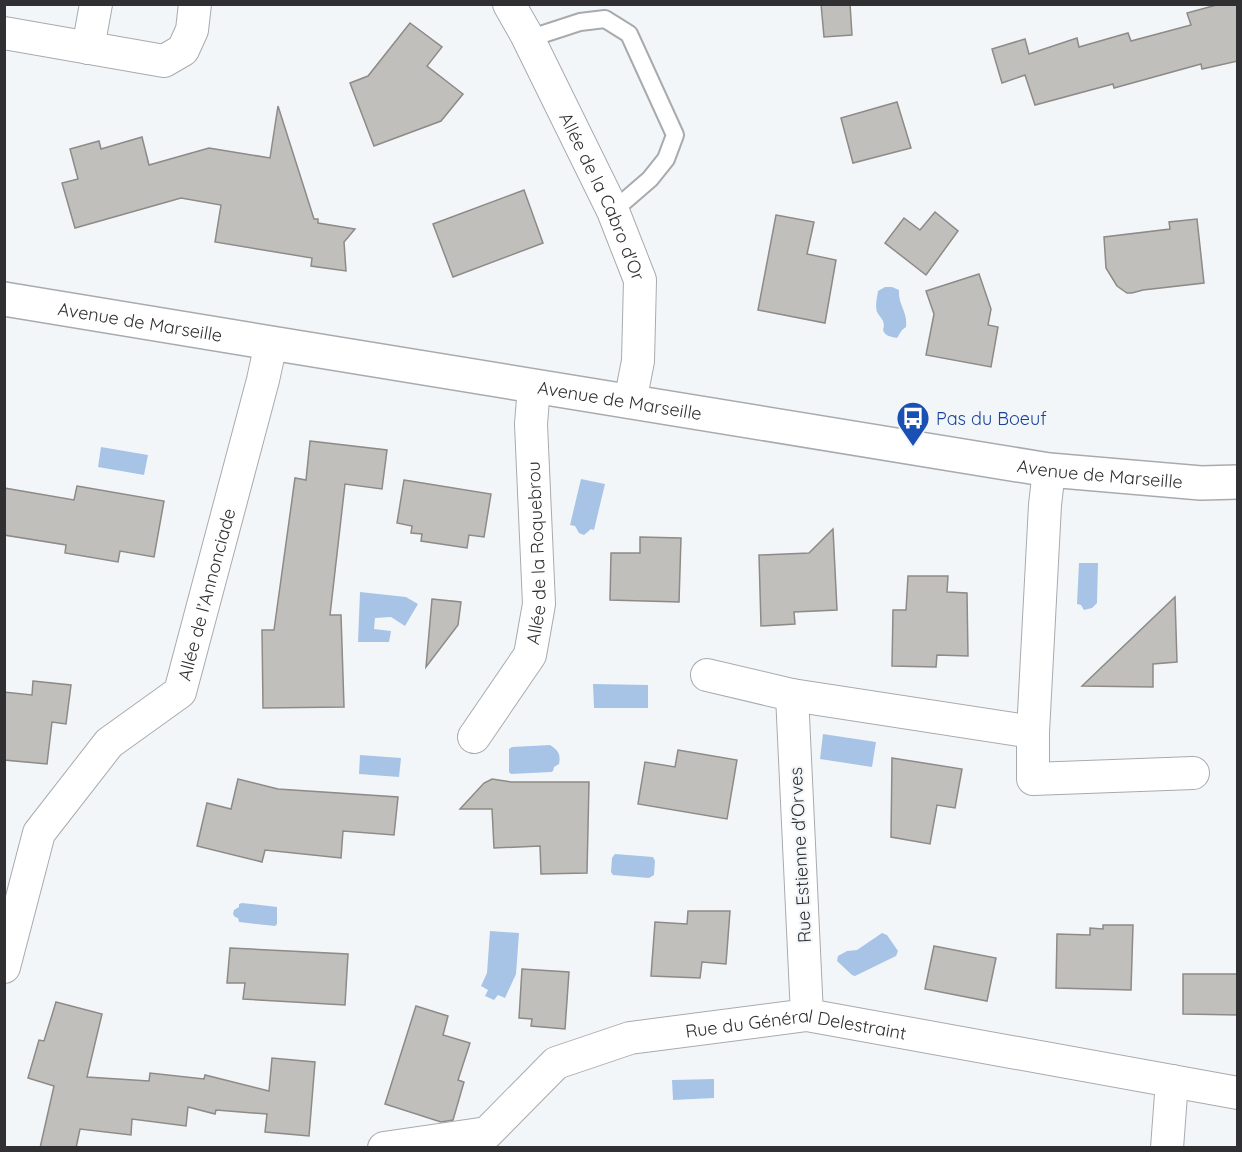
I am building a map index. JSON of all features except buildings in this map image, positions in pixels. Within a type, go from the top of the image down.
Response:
[{"type":"street","points":[[88,48],[96,4]]},
{"type":"street","points":[[4,33],[164,62],[183,50],[192,30],[195,4]]},
{"type":"street","name":"Allée de la Cabro d'Or","points":[[509,4],[613,211],[640,280],[638,361],[630,402]]},
{"type":"street","name":"Avenue de Marseille","points":[[4,299],[1049,470],[1201,483],[1238,482]]},
{"type":"street","name":"Allée de l’Annonciade","points":[[4,967],[39,833],[109,743],[180,692],[271,343]]},
{"type":"street","name":"Allée de la Roquebrou","points":[[474,736],[530,655],[540,604],[531,424],[534,386]]},
{"type":"street","points":[[1049,470],[1045,505],[1033,732],[1033,779],[1193,773]]},
{"type":"street","points":[[707,675],[792,695],[1033,732]]},
{"type":"street","name":"Rue Estienne d'Orves","points":[[792,695],[807,1015]]},
{"type":"street","name":"Rue du Général Delestraint","points":[[384,1148],[487,1133],[556,1063],[630,1038],[807,1015],[1238,1094]]},
{"type":"street","points":[[1167,1148],[1172,1081]]},
{"type":"lane","points":[[528,39],[580,22],[605,19],[629,34],[675,135],[666,159],[650,179],[613,211]]},
{"type":"water","points":[[885,287],[899,290],[906,317],[906,327],[897,338],[888,336],[884,332],[883,322],[877,312],[878,291]]},
{"type":"water","points":[[101,447],[148,455],[144,475],[98,467]]},
{"type":"water","points":[[581,479],[605,484],[594,530],[591,529],[584,535],[579,533],[575,526],[570,525]]},
{"type":"water","points":[[1079,563],[1098,563],[1097,603],[1092,608],[1084,610],[1081,605],[1077,604]]},
{"type":"water","points":[[360,592],[406,597],[418,604],[405,626],[391,617],[375,618],[374,629],[391,631],[389,642],[358,642]]},
{"type":"water","points":[[593,684],[648,685],[648,708],[594,708]]},
{"type":"water","points":[[823,734],[876,742],[872,767],[820,759]]},
{"type":"water","points":[[550,745],[557,751],[560,758],[559,764],[554,767],[553,771],[511,774],[509,772],[509,749],[512,747]]},
{"type":"water","points":[[360,755],[401,758],[399,777],[359,774]]},
{"type":"water","points":[[615,854],[653,857],[654,875],[649,878],[613,875],[611,872],[612,858]]},
{"type":"water","points":[[242,903],[277,907],[277,924],[275,926],[239,922],[233,914]]},
{"type":"water","points":[[490,931],[519,933],[516,974],[505,998],[498,995],[494,1000],[485,996],[488,990],[481,986],[487,973]]},
{"type":"water","points":[[882,933],[887,935],[898,951],[896,956],[855,976],[837,961],[838,956],[847,951],[857,950]]},
{"type":"water","points":[[714,1079],[714,1098],[673,1100],[672,1080]]},
{"type":"place","name":"Pas du Boeuf","points":[[913,447]]}]
